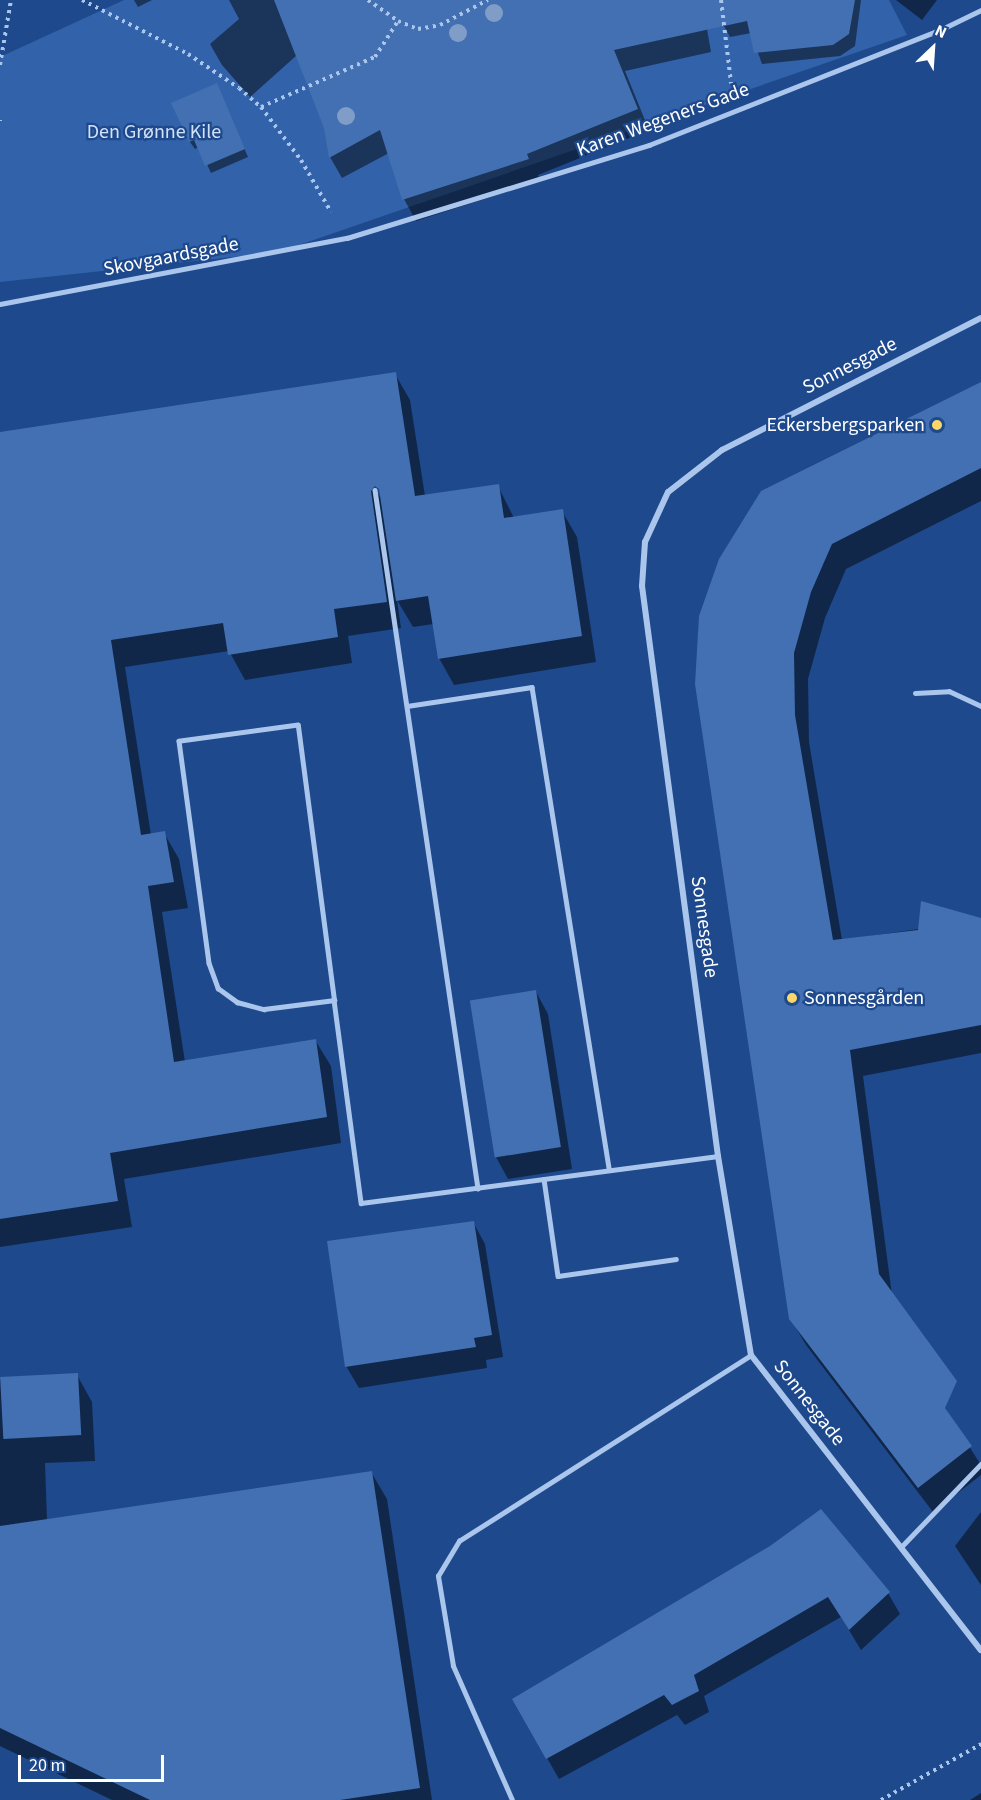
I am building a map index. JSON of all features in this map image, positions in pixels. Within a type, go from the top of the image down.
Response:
[{"type":"street","name":"Sonnesgade","points":[[981,318],[722,450],[668,492],[645,542],[642,586],[718,1156],[751,1355],[981,1650]]},
{"type":"lane","name":"Karen Wegeners Gade","points":[[347,238],[649,145],[942,29],[981,10]]},
{"type":"lane","name":"Skovgaardsgade","points":[[0,304],[347,238]]},
{"type":"lane","points":[[375,490],[478,1188]]},
{"type":"lane","points":[[407,706],[532,687],[609,1170]]},
{"type":"lane","points":[[915,693],[949,691],[981,706]]},
{"type":"lane","points":[[334,1000],[264,1009],[237,1002],[218,988],[209,963],[179,741],[298,725],[361,1203],[718,1156]]},
{"type":"lane","points":[[544,1179],[558,1276],[676,1259]]},
{"type":"lane","points":[[512,1800],[453,1666],[438,1576],[459,1540],[751,1355]]},
{"type":"lane","points":[[901,1547],[981,1464]]},
{"type":"path","points":[[0,65],[10,0]]},
{"type":"path","points":[[82,0],[188,54],[261,107],[301,160],[347,238]]},
{"type":"path","points":[[368,0],[398,21],[418,29],[429,28],[477,9],[488,0]]},
{"type":"path","points":[[721,0],[725,55],[736,110]]},
{"type":"path","points":[[261,107],[375,57],[398,21]]},
{"type":"path","points":[[881,1800],[981,1744]]},
{"type":"green space","name":"Den Grønne Kile","points":[[124,0],[889,0],[907,35],[279,252],[0,282],[0,57]]},
{"type":"building","points":[[274,0],[855,0],[849,34],[833,45],[754,53],[747,21],[614,50],[638,109],[527,154],[529,159],[402,200],[380,130],[329,158],[324,128]]},
{"type":"building","points":[[217,83],[245,149],[205,166],[194,140],[189,142],[171,103]]},
{"type":"building","points":[[396,372],[415,496],[499,484],[504,518],[563,509],[582,636],[438,659],[428,596],[396,601],[379,489],[375,486],[371,491],[387,602],[334,609],[338,637],[228,655],[223,623],[111,640],[141,835],[165,831],[174,882],[148,886],[174,1062],[316,1039],[327,1117],[110,1153],[118,1201],[0,1219],[0,432]]},
{"type":"building","name":"Sonnesgården","points":[[981,382],[981,468],[832,544],[811,592],[794,653],[795,715],[833,940],[918,930],[921,901],[981,918],[981,1025],[850,1050],[879,1274],[957,1381],[945,1408],[972,1446],[918,1488],[789,1319],[695,684],[699,616],[719,559],[761,491]]},
{"type":"building","points":[[536,990],[561,1147],[495,1158],[470,1000]]},
{"type":"building","points":[[474,1221],[492,1335],[474,1338],[476,1347],[345,1367],[327,1241]]},
{"type":"building","points":[[78,1373],[81,1435],[3,1439],[0,1377]]},
{"type":"building","points":[[372,1471],[420,1788],[340,1800],[150,1800],[0,1728],[0,1526]]},
{"type":"building","points":[[821,1509],[890,1592],[849,1630],[828,1597],[694,1675],[699,1691],[672,1705],[664,1695],[546,1759],[512,1699],[770,1546]]},
{"type":"place","name":"Eckersbergsparken","points":[[937,425]]},
{"type":"place","name":"Sonnesgården","points":[[792,998]]}]
